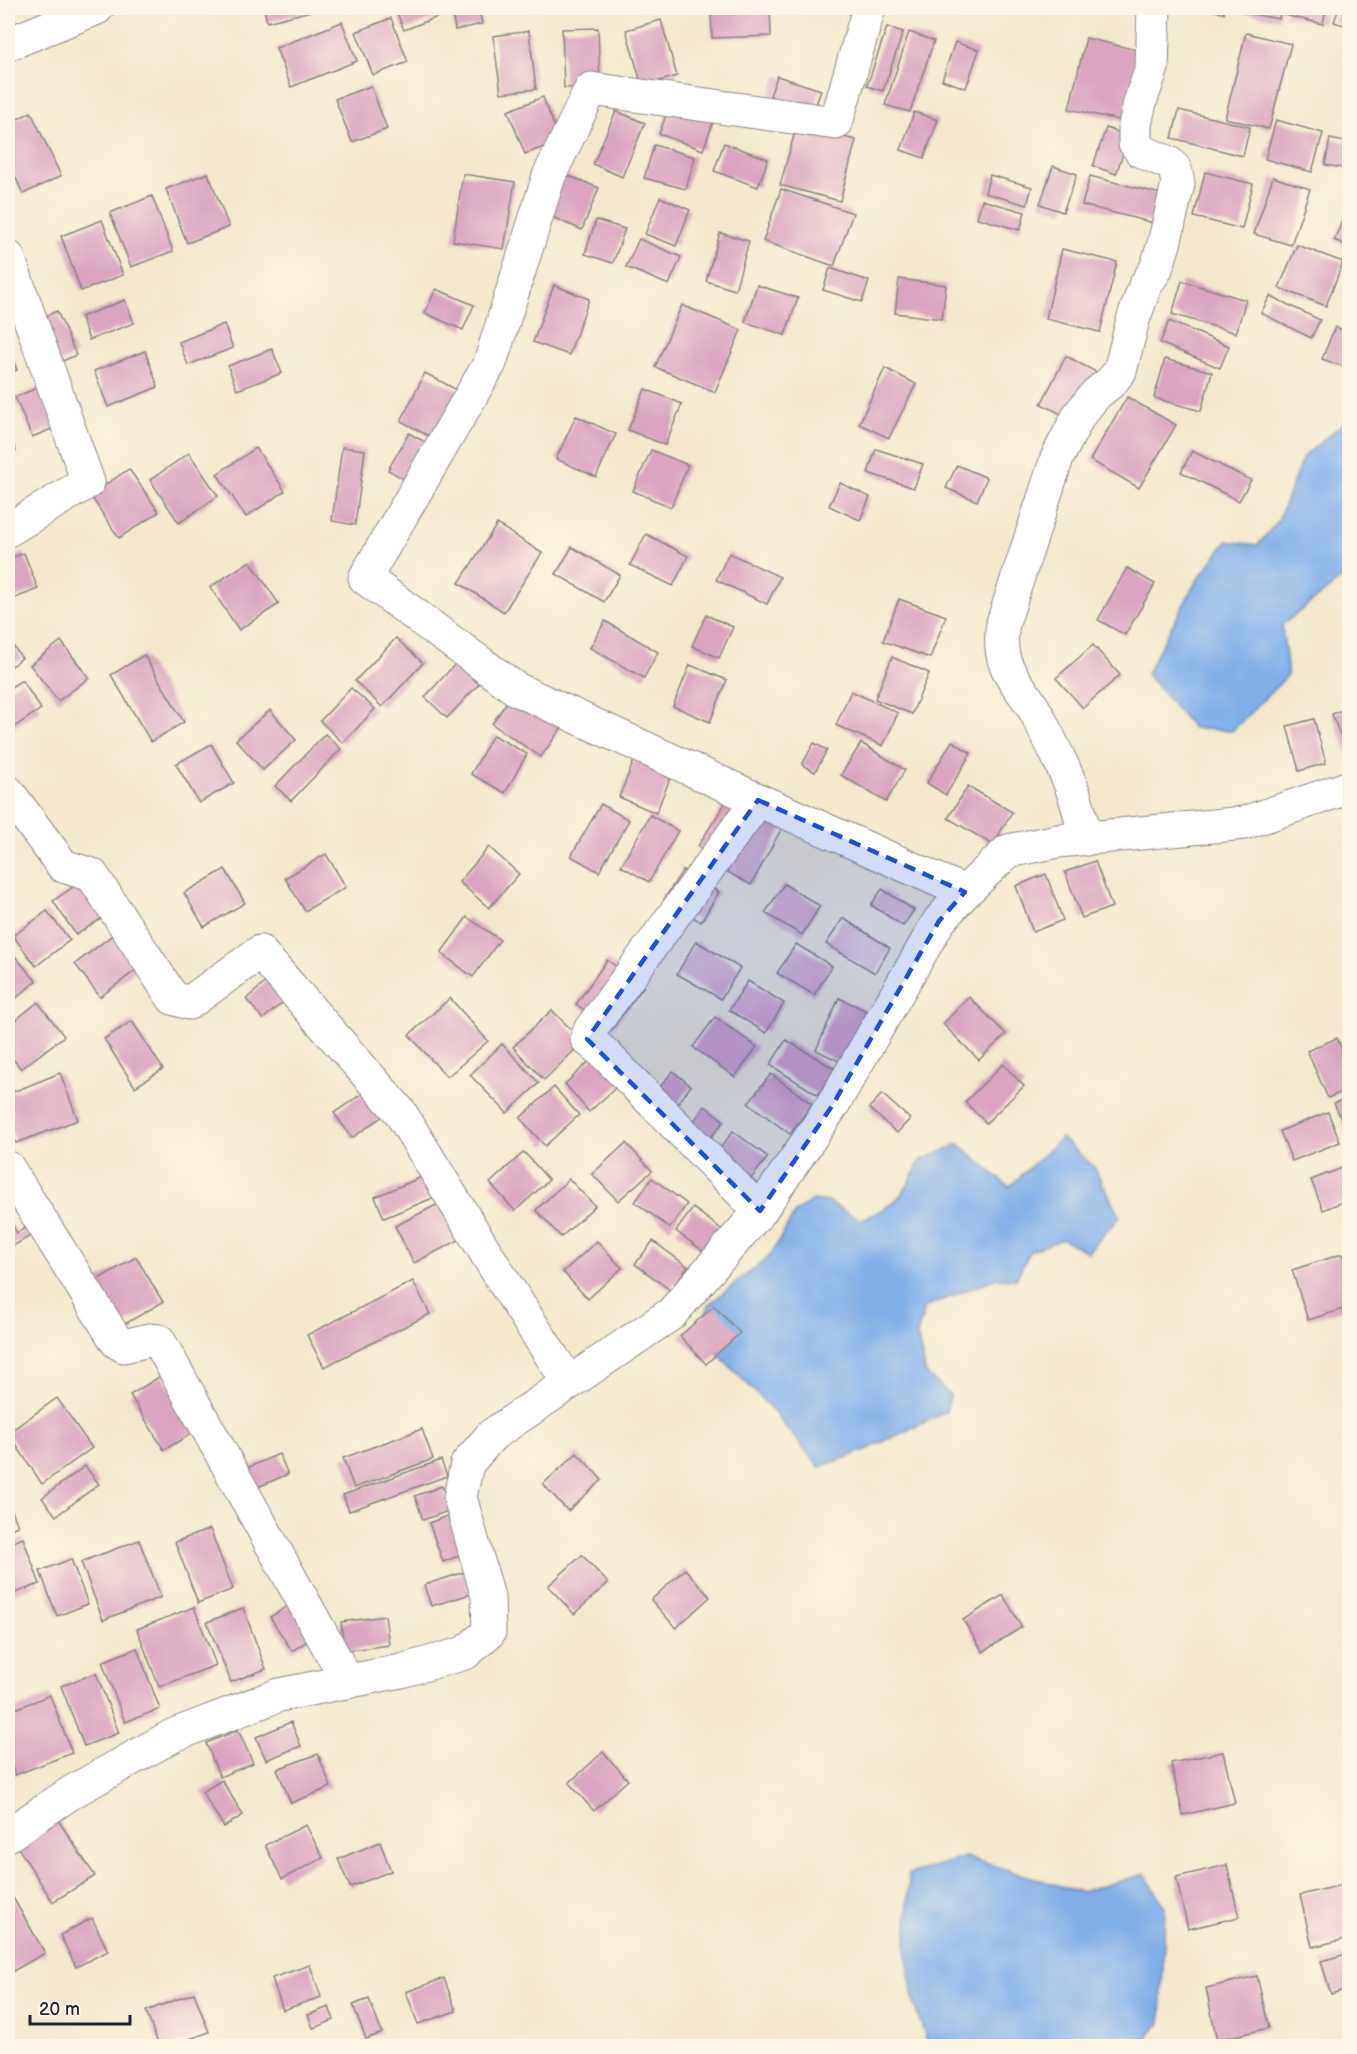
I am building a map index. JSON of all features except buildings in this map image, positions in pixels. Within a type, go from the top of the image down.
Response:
[{"type":"street","points":[[8,44],[97,8]]},
{"type":"street","points":[[869,8],[836,123],[591,89],[549,176],[490,363],[365,578],[516,689],[965,892]]},
{"type":"street","points":[[1086,839],[1074,793],[1038,715],[1003,660],[1000,641],[1003,623],[1057,458],[1079,415],[1096,394],[1120,371],[1133,320],[1145,286],[1156,269],[1164,244],[1178,184],[1176,173],[1169,163],[1141,151],[1135,143],[1135,125],[1140,102],[1152,68],[1154,8]]},
{"type":"street","points":[[8,257],[88,482],[8,530]]},
{"type":"street","points":[[8,1835],[72,1792],[174,1735],[279,1695],[401,1671],[465,1653],[489,1632],[488,1597],[460,1497],[467,1464],[492,1435],[671,1314],[760,1211],[832,1106],[939,921],[965,892],[1008,851],[1058,841],[1244,823],[1350,787]]},
{"type":"street","points":[[8,792],[63,866],[92,874],[173,998],[189,1003],[260,952],[400,1112],[502,1279],[569,1383]]},
{"type":"street","points":[[758,800],[590,1030],[587,1039],[604,1053],[760,1211]]},
{"type":"street","points":[[8,1168],[117,1342],[124,1346],[149,1340],[159,1341],[348,1682]]},
{"type":"highlighted area","points":[[758,800],[965,892],[939,921],[832,1106],[760,1211],[587,1039]]},
{"type":"water","points":[[1349,420],[1349,573],[1282,625],[1288,675],[1232,731],[1193,728],[1146,674],[1196,582],[1227,541],[1258,545],[1278,521],[1303,457]]},
{"type":"water","points":[[1061,1138],[1094,1167],[1120,1217],[1088,1252],[1063,1239],[1030,1251],[1016,1279],[997,1278],[925,1307],[917,1335],[926,1374],[950,1395],[946,1412],[866,1450],[819,1467],[767,1404],[711,1347],[702,1329],[708,1305],[770,1256],[795,1213],[812,1200],[829,1202],[860,1220],[883,1209],[898,1198],[909,1184],[920,1161],[959,1144],[1009,1187]]},
{"type":"water","points":[[965,1857],[1080,1892],[1145,1874],[1165,1907],[1161,2023],[1138,2046],[929,2046],[914,2004],[906,1950],[909,1874]]}]
